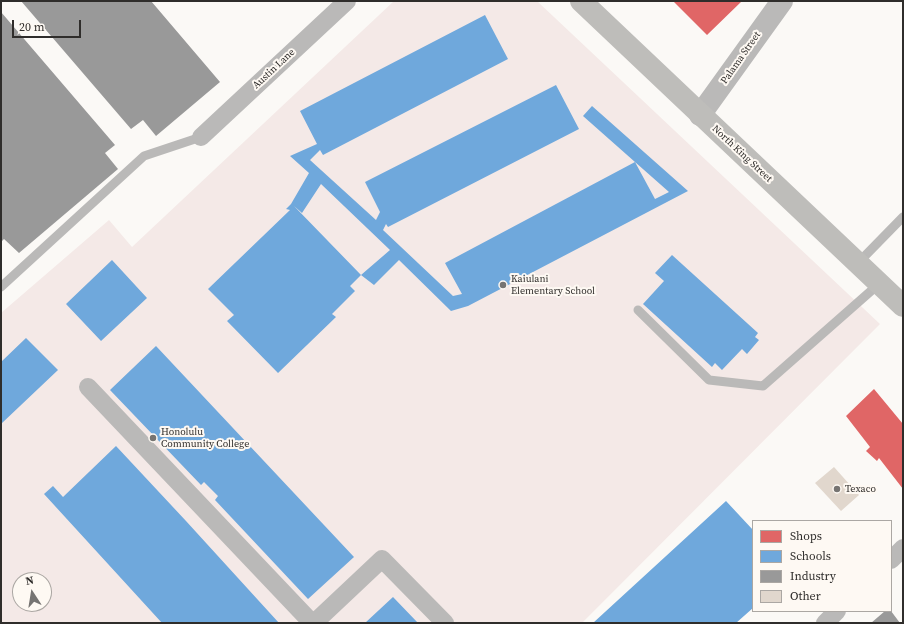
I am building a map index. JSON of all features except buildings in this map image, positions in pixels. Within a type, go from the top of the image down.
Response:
[{"type":"main road","name":"North King Street","points":[[581,1],[903,306]]},
{"type":"street","name":"Austin Lane","points":[[201,137],[347,1]]},
{"type":"street","name":"Palama Street","points":[[700,115],[782,1]]},
{"type":"street","points":[[88,387],[313,623],[382,559],[445,623]]},
{"type":"street","points":[[892,559],[903,548]]},
{"type":"street","points":[[825,623],[836,612]]},
{"type":"lane","points":[[1,286],[144,156],[201,137]]},
{"type":"lane","points":[[858,263],[903,216]]},
{"type":"lane","points":[[638,310],[709,380],[763,386],[880,283]]},
{"type":"shaded area","name":"Kaiulani Elementary School","points":[[394,1],[537,1],[880,324],[582,623],[1,623],[1,313],[109,220],[132,247]]},
{"type":"place","name":"Kaiulani Elementary School","points":[[503,285]]},
{"type":"place","name":"Honolulu Community College","points":[[153,438]]},
{"type":"place","name":"Texaco","points":[[837,489]]}]
